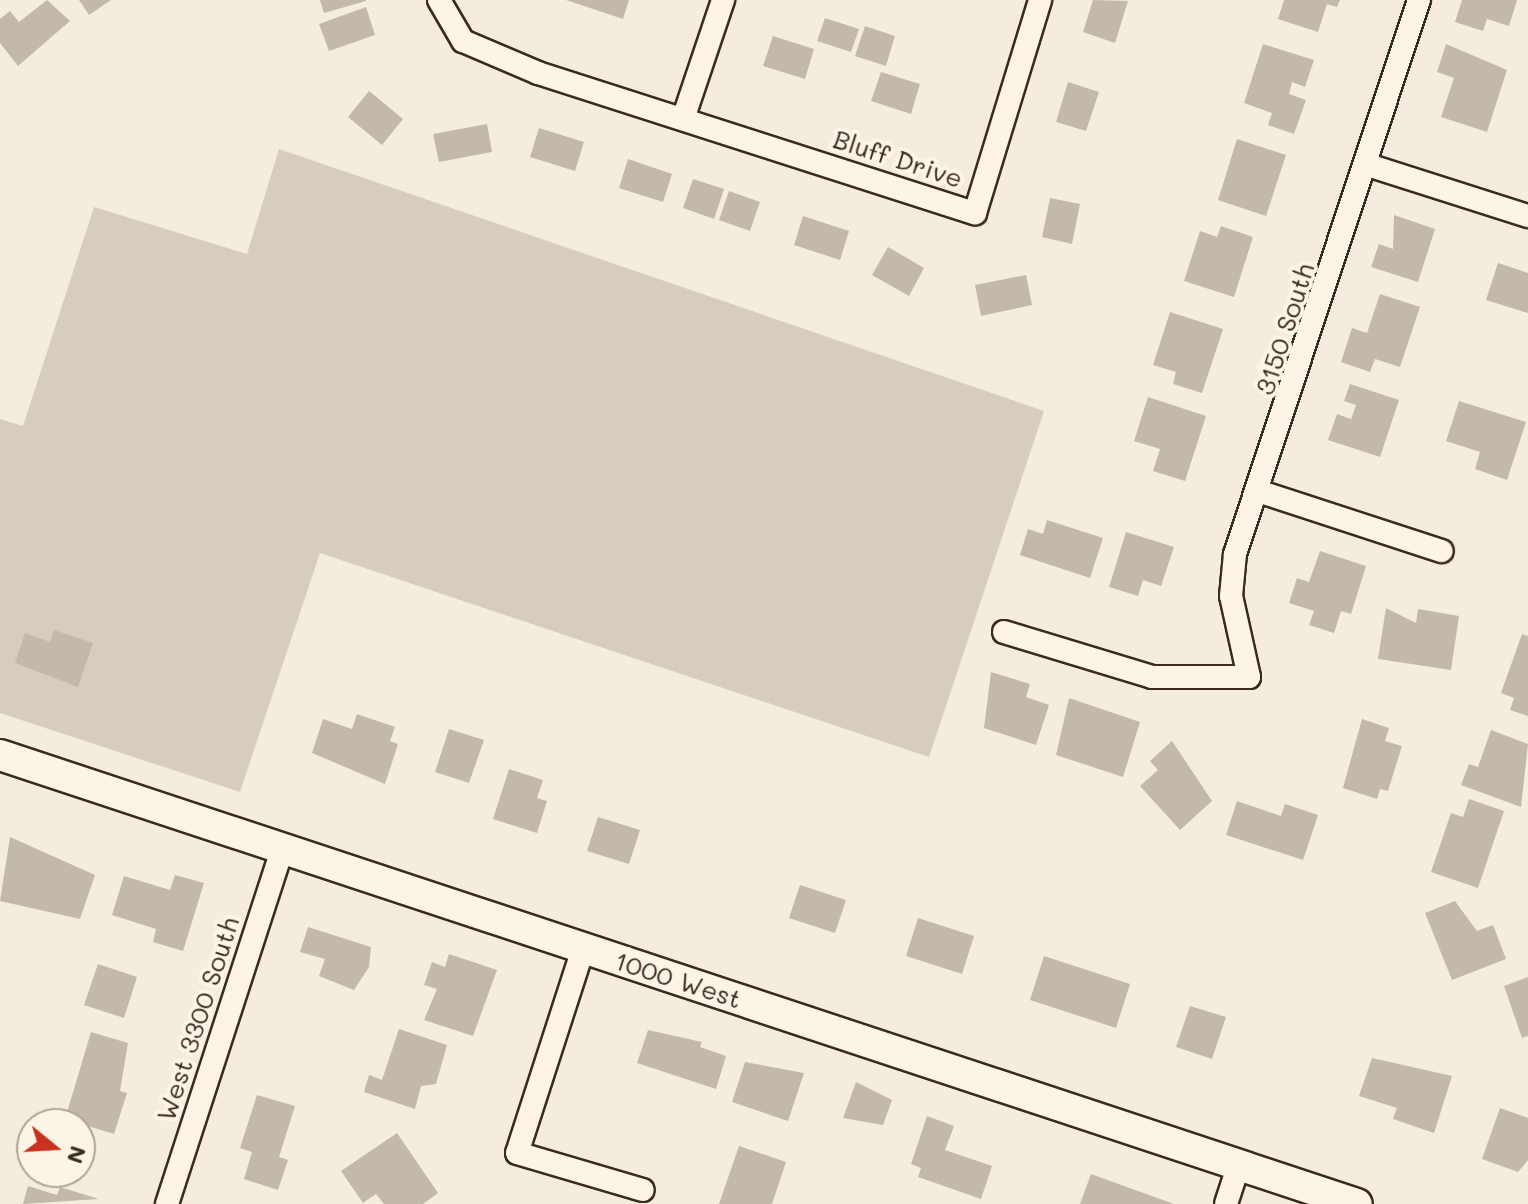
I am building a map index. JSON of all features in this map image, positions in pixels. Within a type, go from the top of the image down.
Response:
[{"type":"main road","name":"1000 West","points":[[0,755],[282,851],[1357,1204]]},
{"type":"street","name":"Bluff Drive","points":[[439,0],[463,41],[683,119],[975,213],[1040,0]]},
{"type":"street","points":[[683,119],[723,0]]},
{"type":"street","name":"3150 South","points":[[1004,632],[1152,677],[1249,677],[1231,596],[1235,554],[1261,492],[1419,0]]},
{"type":"street","points":[[1368,165],[1528,216]]},
{"type":"street","points":[[1261,492],[1442,551]]},
{"type":"street","name":"West 3300 South","points":[[167,1204],[282,851]]},
{"type":"street","points":[[583,949],[517,1153],[643,1190]]},
{"type":"street","points":[[1226,1204],[1238,1167]]},
{"type":"shaded area","points":[[279,149],[1044,411],[929,757],[320,553],[240,792],[0,713],[0,419],[23,426],[94,207],[247,254]]},
{"type":"building","points":[[47,0],[70,21],[18,66],[0,43],[0,19],[10,11],[19,22]]},
{"type":"building","points":[[79,0],[111,0],[89,15]]},
{"type":"building","points":[[320,0],[366,0],[366,1],[324,13]]},
{"type":"building","points":[[566,0],[629,0],[623,19]]},
{"type":"building","points":[[1093,0],[1128,1],[1115,43],[1083,32]]},
{"type":"building","points":[[1284,0],[1340,0],[1337,7],[1327,4],[1318,32],[1278,19]]},
{"type":"building","points":[[1462,0],[1517,0],[1509,26],[1487,19],[1483,31],[1455,22]]},
{"type":"building","points":[[366,7],[375,35],[329,51],[319,24]]},
{"type":"building","points":[[825,18],[859,29],[851,52],[817,41]]},
{"type":"building","points":[[865,26],[895,36],[886,66],[855,56]]},
{"type":"building","points":[[773,36],[814,49],[805,79],[763,66]]},
{"type":"building","points":[[1263,44],[1314,60],[1305,87],[1292,82],[1289,94],[1306,100],[1294,134],[1268,125],[1272,113],[1244,103]]},
{"type":"building","points":[[1446,44],[1507,70],[1487,132],[1441,117],[1454,78],[1437,72]]},
{"type":"building","points":[[881,72],[920,84],[911,114],[871,101]]},
{"type":"building","points":[[1068,82],[1099,92],[1086,131],[1056,122]]},
{"type":"building","points":[[369,91],[403,119],[382,145],[348,117]]},
{"type":"building","points":[[487,124],[492,152],[439,162],[433,134]]},
{"type":"building","points":[[539,128],[584,142],[575,171],[530,157]]},
{"type":"building","points":[[1237,139],[1286,155],[1266,216],[1218,200]]},
{"type":"building","points":[[628,159],[672,174],[663,202],[619,188]]},
{"type":"building","points":[[693,179],[724,189],[714,219],[683,208]]},
{"type":"building","points":[[729,191],[760,202],[750,231],[719,220]]},
{"type":"building","points":[[1050,198],[1080,204],[1072,244],[1042,237]]},
{"type":"building","points":[[1394,215],[1435,229],[1418,282],[1371,267],[1379,244],[1393,249]]},
{"type":"building","points":[[803,216],[849,231],[840,260],[794,245]]},
{"type":"building","points":[[1221,226],[1253,237],[1234,297],[1184,281],[1200,231],[1217,237]]},
{"type":"building","points":[[888,247],[924,268],[909,296],[872,275]]},
{"type":"building","points":[[1498,263],[1528,273],[1528,313],[1486,300]]},
{"type":"building","points":[[1026,275],[1032,305],[981,316],[975,285]]},
{"type":"building","points":[[1380,294],[1420,307],[1400,367],[1375,359],[1370,372],[1341,362],[1352,328],[1367,333]]},
{"type":"building","points":[[1170,312],[1223,329],[1202,393],[1173,384],[1176,372],[1153,365]]},
{"type":"building","points":[[1350,384],[1399,400],[1380,457],[1328,440],[1337,414],[1351,419],[1356,405],[1344,401]]},
{"type":"building","points":[[1148,397],[1206,416],[1185,481],[1153,471],[1160,449],[1134,441]]},
{"type":"building","points":[[1459,401],[1526,422],[1507,480],[1475,469],[1480,452],[1446,441]]},
{"type":"building","points":[[1047,520],[1103,538],[1090,578],[1020,555],[1028,529],[1043,534]]},
{"type":"building","points":[[1126,532],[1174,547],[1161,586],[1143,580],[1138,596],[1109,587]]},
{"type":"building","points":[[1320,551],[1366,566],[1351,614],[1341,611],[1334,633],[1309,625],[1314,611],[1289,603],[1297,578],[1309,582]]},
{"type":"building","points":[[1386,608],[1416,623],[1418,609],[1459,616],[1451,670],[1378,659]]},
{"type":"building","points":[[54,630],[93,643],[78,687],[15,663],[25,633],[50,642]]},
{"type":"building","points":[[1522,634],[1528,636],[1528,716],[1510,710],[1514,698],[1501,693]]},
{"type":"building","points":[[991,672],[1030,684],[1026,697],[1049,705],[1036,745],[984,728]]},
{"type":"building","points":[[1069,698],[1140,722],[1123,777],[1056,755]]},
{"type":"building","points":[[357,714],[395,727],[390,741],[398,744],[385,784],[312,753],[323,719],[352,729]]},
{"type":"building","points":[[1362,719],[1389,728],[1385,741],[1402,746],[1388,791],[1380,789],[1377,799],[1343,788]]},
{"type":"building","points":[[449,729],[484,740],[469,783],[435,772]]},
{"type":"building","points":[[1491,730],[1528,744],[1521,807],[1461,785],[1469,764],[1478,767]]},
{"type":"building","points":[[1172,741],[1212,801],[1180,830],[1140,786],[1158,770],[1150,761]]},
{"type":"building","points":[[509,769],[543,780],[537,798],[547,801],[537,833],[493,819]]},
{"type":"building","points":[[1469,799],[1504,811],[1478,888],[1431,872],[1451,813],[1463,817]]},
{"type":"building","points":[[1237,801],[1281,816],[1285,804],[1318,815],[1303,860],[1226,835]]},
{"type":"building","points":[[598,817],[640,830],[629,864],[587,851]]},
{"type":"building","points":[[10,837],[95,875],[80,919],[0,901]]},
{"type":"building","points":[[175,875],[204,883],[183,951],[153,942],[156,929],[112,915],[124,876],[170,890]]},
{"type":"building","points":[[800,885],[846,900],[835,933],[789,918]]},
{"type":"building","points":[[1455,901],[1477,931],[1493,925],[1506,959],[1452,980],[1425,913]]},
{"type":"building","points":[[918,918],[974,936],[962,974],[906,956]]},
{"type":"building","points":[[308,927],[371,947],[369,967],[354,990],[319,976],[325,959],[300,952]]},
{"type":"building","points":[[449,954],[497,970],[473,1036],[424,1020],[437,989],[424,985],[432,962],[445,967]]},
{"type":"building","points":[[1044,956],[1130,984],[1116,1028],[1030,1000]]},
{"type":"building","points":[[98,964],[137,977],[124,1018],[84,1005]]},
{"type":"building","points":[[1528,977],[1528,1036],[1522,1038],[1504,986]]},
{"type":"building","points":[[1190,1006],[1226,1017],[1212,1059],[1176,1047]]},
{"type":"building","points":[[399,1029],[447,1045],[436,1084],[421,1086],[415,1109],[364,1092],[369,1075],[382,1080]]},
{"type":"building","points":[[648,1030],[702,1042],[700,1047],[726,1056],[716,1089],[637,1063]]},
{"type":"building","points":[[91,1032],[128,1043],[120,1091],[127,1093],[114,1134],[96,1128],[96,1108],[68,1108]]},
{"type":"building","points":[[1372,1058],[1452,1076],[1434,1133],[1393,1119],[1397,1108],[1359,1096]]},
{"type":"building","points":[[745,1062],[804,1073],[788,1121],[732,1102]]},
{"type":"building","points":[[856,1082],[892,1100],[883,1125],[843,1118]]},
{"type":"building","points":[[257,1095],[295,1106],[279,1157],[288,1160],[278,1190],[244,1179],[252,1152],[240,1148]]},
{"type":"building","points":[[1500,1108],[1528,1118],[1528,1160],[1518,1172],[1482,1159]]},
{"type":"building","points":[[927,1116],[954,1126],[945,1150],[992,1166],[981,1199],[918,1177],[921,1168],[911,1164]]},
{"type":"building","points":[[397,1133],[438,1193],[423,1204],[384,1204],[376,1194],[363,1203],[341,1171]]},
{"type":"building","points":[[739,1146],[786,1162],[772,1204],[719,1204]]},
{"type":"building","points":[[1091,1174],[1174,1204],[1080,1204]]},
{"type":"building","points":[[27,1188],[57,1195],[60,1188],[63,1188],[99,1199],[23,1204]]}]
